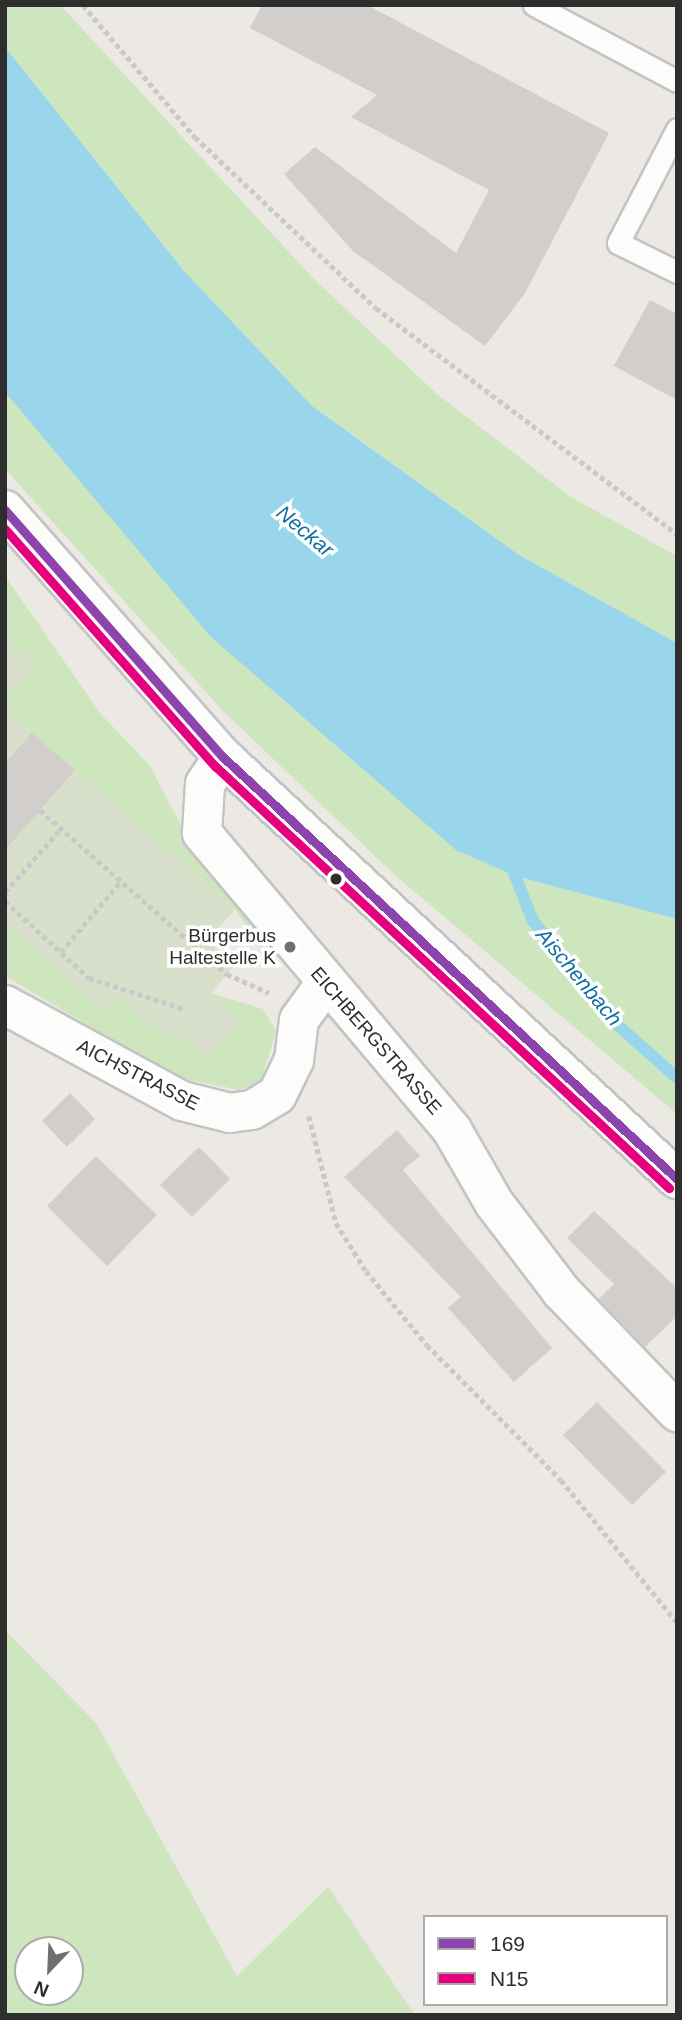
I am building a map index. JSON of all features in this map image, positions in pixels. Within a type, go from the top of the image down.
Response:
[{"type":"street","points":[[5,510],[223,757],[677,1179]]},
{"type":"street","name":"EICHBERGSTRASSE","points":[[223,757],[205,784],[202,833],[316,994],[452,1130],[494,1203],[561,1292],[677,1412]]},
{"type":"street","name":"AICHSTRASSE","points":[[5,1004],[202,1109],[252,1110],[277,1095],[289,1074],[316,994]]},
{"type":"lane","points":[[534,5],[677,81]]},
{"type":"lane","points":[[677,129],[618,243],[677,272]]},
{"type":"path","points":[[83,5],[195,136],[376,308],[677,534]]},
{"type":"path","points":[[40,810],[227,974],[316,994]]},
{"type":"path","points":[[5,892],[61,829]]},
{"type":"path","points":[[61,952],[121,881]]},
{"type":"path","points":[[5,901],[89,978],[184,1009]]},
{"type":"path","points":[[289,1074],[309,1113],[337,1223],[366,1271],[436,1355],[561,1480],[677,1622]]},
{"type":"green space","points":[[5,5],[60,5],[314,279],[437,394],[571,497],[677,556],[677,643],[519,555],[312,406],[184,271],[5,47]]},
{"type":"green space","points":[[5,392],[515,876],[677,919],[677,1114],[396,876],[223,711],[5,469]]},
{"type":"green space","points":[[5,576],[100,713],[150,766],[197,856],[249,917],[268,959],[235,909],[5,710],[5,699],[35,664],[5,637]]},
{"type":"green space","points":[[5,637],[36,664],[5,699]]},
{"type":"green space","points":[[5,710],[235,909],[208,941],[235,965],[211,993],[241,1020],[207,1058],[173,1029],[165,1038],[119,997],[106,1012],[5,924]]},
{"type":"green space","points":[[5,924],[106,1012],[119,997],[165,1037],[211,993],[263,1009],[276,1031],[261,1081],[239,1090],[176,1077],[5,976]]},
{"type":"green space","points":[[5,1630],[96,1723],[237,1976],[328,1887],[415,2015],[5,2015]]},
{"type":"water","name":"Neckar","points":[[5,47],[184,271],[312,406],[519,555],[677,643],[677,919],[515,876],[456,850],[210,636],[5,392]]},
{"type":"building","points":[[262,5],[367,5],[609,133],[525,293],[485,346],[353,251],[284,174],[315,147],[456,253],[489,190],[351,117],[377,95],[250,28]]},
{"type":"building","points":[[650,300],[677,314],[677,400],[614,366]]},
{"type":"building","points":[[32,733],[75,770],[5,850],[5,763]]},
{"type":"building","points":[[70,1093],[95,1119],[67,1147],[42,1121]]},
{"type":"building","points":[[397,1130],[420,1156],[403,1170],[552,1348],[514,1382],[448,1308],[461,1297],[344,1177]]},
{"type":"building","points":[[199,1147],[230,1179],[192,1217],[160,1185]]},
{"type":"building","points":[[96,1156],[157,1215],[107,1266],[47,1206]]},
{"type":"building","points":[[594,1211],[677,1288],[677,1316],[645,1347],[599,1299],[614,1284],[567,1238]]},
{"type":"building","points":[[597,1402],[666,1472],[632,1505],[563,1435]]},
{"type":"waterway","name":"Aischenbach","points":[[510,863],[533,921],[612,1020],[677,1078]]},
{"type":"transit line","name":"169","points":[[5,510],[223,757],[677,1179]]},
{"type":"transit line","name":"N15","points":[[5,529],[215,766],[669,1188]]},
{"type":"place","name":"Bürgerbus Haltestelle K","points":[[290,947]]}]
